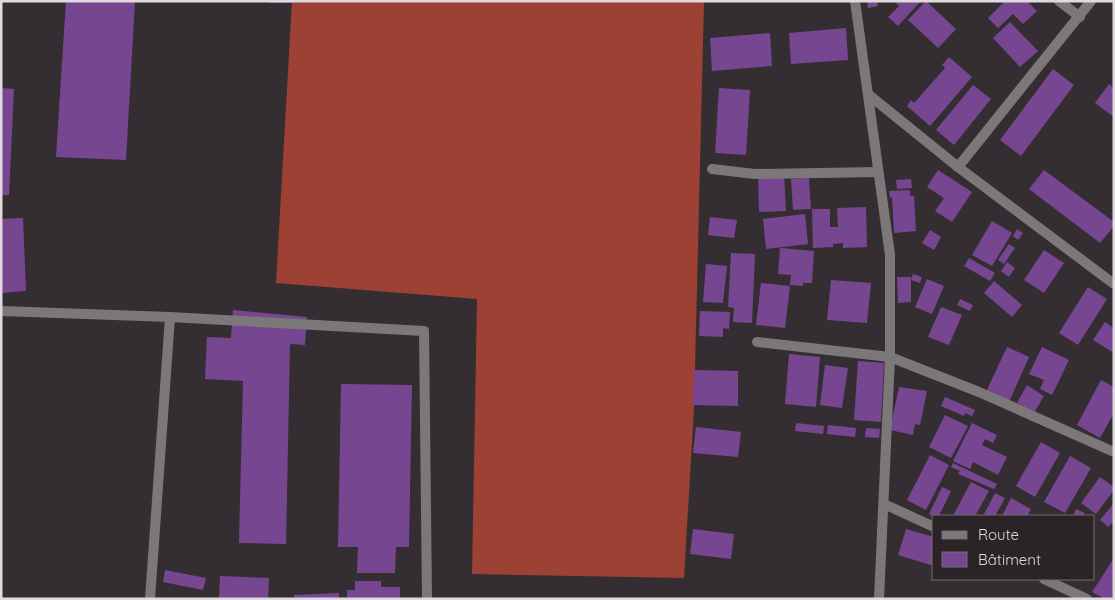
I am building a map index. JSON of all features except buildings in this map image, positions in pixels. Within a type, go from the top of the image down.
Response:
[{"type":"street","points":[[855,1],[890,255],[890,357],[880,599]]},
{"type":"street","points":[[1059,1],[1080,17]]},
{"type":"street","points":[[958,167],[1091,1]]},
{"type":"street","points":[[868,95],[958,167],[1114,284]]},
{"type":"street","points":[[712,168],[755,174],[878,172]]},
{"type":"street","points":[[1,311],[170,317],[424,331],[427,599]]},
{"type":"street","points":[[150,599],[170,317]]},
{"type":"street","points":[[757,342],[890,357],[979,392],[1114,452]]},
{"type":"street","points":[[884,504],[932,526]]},
{"type":"street","points":[[1046,580],[1087,599]]},
{"type":"shaded area","points":[[292,1],[704,1],[694,408],[684,578],[472,574],[477,299],[276,283]]}]
